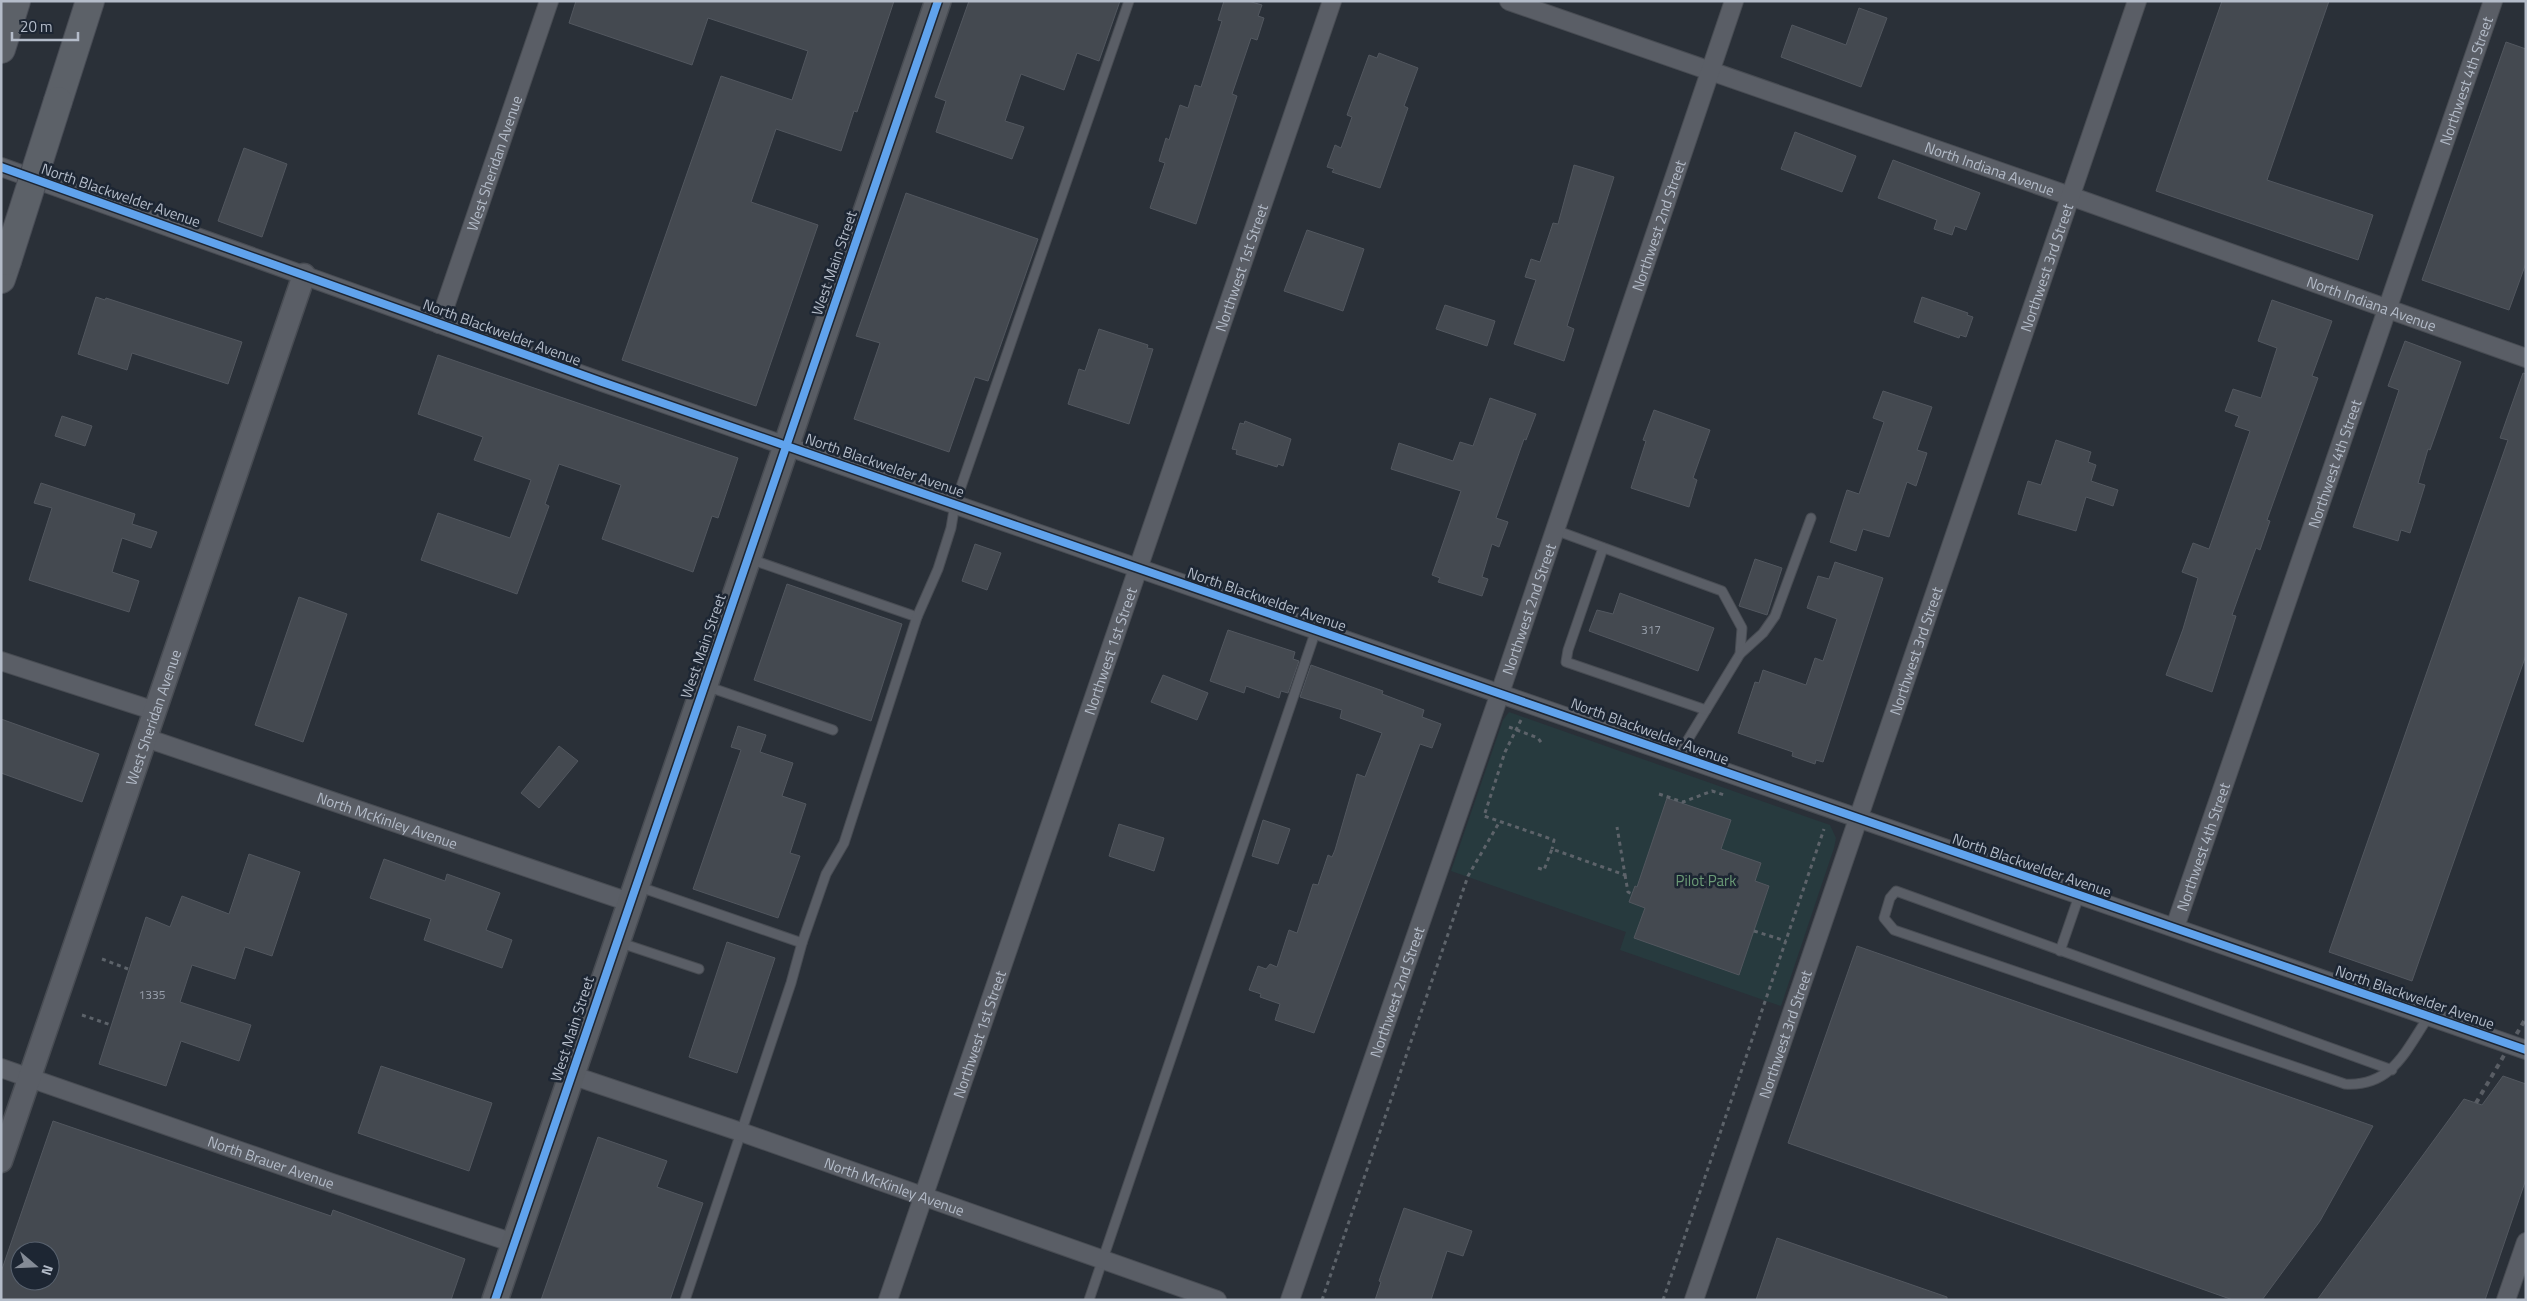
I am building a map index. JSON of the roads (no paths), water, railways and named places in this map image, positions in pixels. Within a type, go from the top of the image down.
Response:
[{"type":"main road","points":[[1,49],[16,1]]},
{"type":"main road","points":[[4,270],[90,1]]},
{"type":"main road","name":"West Main Street","points":[[495,1300],[938,1]]},
{"type":"street","name":"West Sheridan Avenue","points":[[439,324],[549,1]]},
{"type":"street","name":"Northwest 1st Street","points":[[888,1300],[1332,1]]},
{"type":"street","name":"North Indiana Avenue","points":[[1509,1],[2070,196],[2526,358]]},
{"type":"street","name":"Northwest 2nd Street","points":[[1290,1300],[1500,693],[1734,1]]},
{"type":"street","name":"Northwest 3rd Street","points":[[1694,1300],[2137,1]]},
{"type":"street","name":"Northwest 4th Street","points":[[2175,927],[2494,1]]},
{"type":"street","name":"North Blackwelder Avenue","points":[[1,167],[439,324],[1137,569],[1527,702],[1857,820],[2078,896],[2175,927],[2526,1050]]},
{"type":"street","name":"West Sheridan Avenue","points":[[1,1161],[304,275]]},
{"type":"street","points":[[1,661],[155,711]]},
{"type":"street","name":"North McKinley Avenue","points":[[146,738],[632,894]]},
{"type":"street","name":"North Brauer Avenue","points":[[1,1068],[514,1244]]},
{"type":"street","name":"North McKinley Avenue","points":[[571,1075],[741,1132],[1218,1300]]},
{"type":"street","points":[[2506,1300],[2526,1242]]},
{"type":"lane","points":[[684,1300],[791,983],[802,943],[826,874],[844,843],[917,617],[938,569],[951,528],[955,504],[1129,1]]},
{"type":"lane","points":[[1678,756],[1740,654],[1763,633],[1775,616],[1811,518]]},
{"type":"lane","points":[[1555,530],[1722,591],[1742,628],[1740,654]]},
{"type":"lane","points":[[1603,548],[1568,650],[1566,662],[1706,710]]},
{"type":"lane","points":[[748,558],[917,617]]},
{"type":"lane","points":[[1089,1300],[1316,630]]},
{"type":"lane","points":[[704,685],[833,730]]},
{"type":"lane","points":[[2392,1070],[1896,891],[1890,898],[1884,918],[1894,930],[2345,1084],[2362,1085],[2392,1070],[2430,1016]]},
{"type":"lane","points":[[632,894],[802,943]]},
{"type":"lane","points":[[2060,951],[2078,896]]},
{"type":"lane","points":[[616,941],[699,969]]},
{"type":"railway","points":[[2476,1103],[2526,1018]]},
{"type":"park label","name":"Pilot Park","points":[[1706,880]]}]
